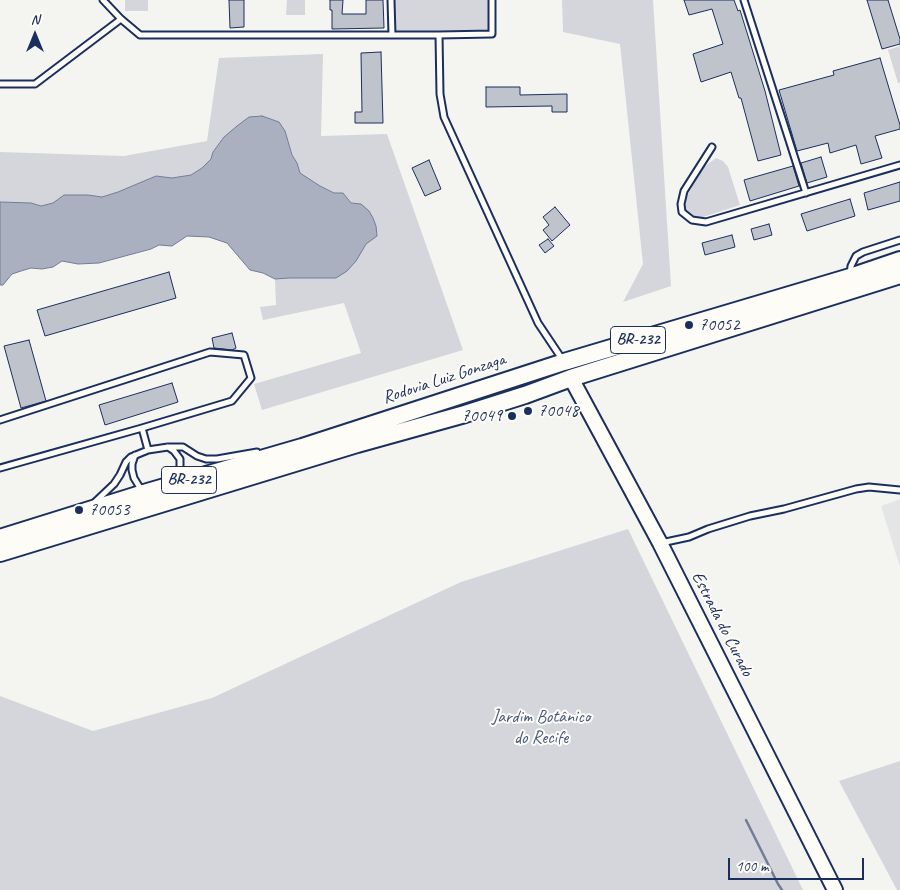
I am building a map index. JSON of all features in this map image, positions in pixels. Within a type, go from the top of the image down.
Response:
[{"type":"highway","name":"Rodovia Luiz Gonzaga","points":[[5,535],[302,447],[564,362],[850,277],[900,260]]},
{"type":"highway","name":"Rodovia Luiz Gonzaga","points":[[0,553],[357,444],[465,414],[571,378],[900,275]]},
{"type":"main road","name":"Estrada do Curado","points":[[571,378],[660,543],[835,890]]},
{"type":"lane","points":[[103,0],[140,35],[492,34],[492,0]]},
{"type":"lane","points":[[391,0],[392,35]]},
{"type":"lane","points":[[744,0],[806,193]]},
{"type":"lane","points":[[0,84],[35,84],[121,19]]},
{"type":"lane","points":[[439,35],[440,94],[444,118],[538,323],[564,362]]},
{"type":"lane","points":[[712,147],[684,191],[681,204],[682,212],[692,220],[706,222],[900,165]]},
{"type":"lane","points":[[850,277],[851,266],[856,256],[900,240]]},
{"type":"lane","points":[[0,420],[210,352],[244,355],[251,378],[232,400],[142,428],[0,468]]},
{"type":"lane","points":[[142,428],[148,450]]},
{"type":"lane","points":[[168,447],[174,451],[180,460],[179,483]]},
{"type":"lane","points":[[86,512],[114,484],[126,462],[135,455],[148,450],[182,447],[197,456],[206,459],[216,459],[302,447]]},
{"type":"lane","points":[[135,455],[132,464],[134,478],[144,494]]},
{"type":"lane","points":[[660,543],[689,537],[750,516],[784,509],[856,489],[869,487],[900,490]]},
{"type":"shaded area","points":[[900,499],[900,567],[881,506]]},
{"type":"green space","points":[[125,0],[148,0],[148,11],[125,11]]},
{"type":"green space","points":[[287,0],[305,0],[305,15],[286,15]]},
{"type":"green space","points":[[391,0],[492,0],[492,34],[392,35]]},
{"type":"green space","points":[[562,0],[653,0],[671,286],[623,302],[643,264],[620,44],[563,32]]},
{"type":"green space","points":[[900,46],[900,83],[898,83],[888,50]]},
{"type":"green space","points":[[323,54],[321,136],[387,134],[463,350],[262,410],[254,384],[361,353],[344,303],[263,320],[260,307],[276,305],[275,279],[310,278],[361,251],[366,244],[361,204],[351,203],[343,193],[334,193],[300,173],[285,131],[279,122],[262,116],[249,117],[224,137],[213,152],[211,159],[191,175],[172,178],[156,176],[102,197],[64,195],[53,203],[41,206],[31,203],[0,202],[0,152],[124,156],[207,141],[219,58]]},
{"type":"green space","points":[[716,158],[723,161],[728,167],[740,205],[700,218],[692,217],[685,209],[686,198],[704,167]]},
{"type":"green space","name":"Jardim Botânico do Recife","points":[[628,529],[803,890],[0,890],[0,696],[93,731],[212,698],[461,582]]},
{"type":"green space","points":[[900,761],[900,890],[897,890],[839,781]]},
{"type":"water","points":[[262,116],[279,122],[285,131],[300,173],[334,193],[343,193],[351,203],[361,204],[369,211],[373,218],[377,236],[366,244],[356,261],[347,271],[336,278],[275,279],[263,273],[250,270],[227,243],[209,237],[187,236],[172,246],[159,245],[151,249],[99,263],[78,264],[62,261],[53,267],[31,268],[12,274],[3,285],[0,285],[0,202],[31,203],[41,206],[53,203],[64,195],[102,197],[156,176],[172,178],[191,175],[211,159],[213,152],[224,137],[237,126],[249,117]]},
{"type":"building","points":[[229,0],[244,0],[244,27],[230,28]]},
{"type":"building","points":[[330,0],[343,0],[342,14],[366,14],[366,0],[383,0],[384,28],[332,29]]},
{"type":"building","points":[[684,0],[734,0],[738,11],[740,10],[765,91],[781,155],[758,161],[741,98],[739,98],[731,72],[701,82],[693,54],[723,44],[712,9],[689,15]]},
{"type":"building","points":[[867,0],[888,0],[900,44],[882,49]]},
{"type":"building","points":[[381,52],[383,123],[355,123],[355,112],[362,112],[361,53]]},
{"type":"building","points":[[880,58],[900,125],[900,129],[875,136],[882,158],[861,164],[856,145],[830,153],[828,143],[797,151],[779,90],[834,75],[833,71]]},
{"type":"building","points":[[486,87],[520,87],[520,95],[567,94],[567,112],[552,112],[552,106],[486,107]]},
{"type":"building","points":[[821,157],[827,177],[807,183],[801,163]]},
{"type":"building","points":[[429,160],[441,189],[425,196],[412,168]]},
{"type":"building","points":[[793,166],[799,186],[750,201],[744,180]]},
{"type":"building","points":[[900,182],[900,201],[868,210],[864,193]]},
{"type":"building","points":[[850,199],[855,216],[807,231],[801,214]]},
{"type":"building","points":[[555,207],[570,225],[552,241],[543,230],[549,225],[543,217]]},
{"type":"building","points":[[769,224],[772,235],[754,240],[751,229]]},
{"type":"building","points":[[732,235],[735,247],[705,255],[702,243]]},
{"type":"building","points":[[548,239],[554,246],[545,253],[539,245]]},
{"type":"building","points":[[169,272],[176,298],[45,336],[37,310]]},
{"type":"building","points":[[232,333],[236,348],[232,350],[214,348],[212,338]]},
{"type":"building","points":[[29,340],[46,401],[21,408],[4,346]]},
{"type":"building","points":[[172,383],[178,402],[105,425],[99,405]]},
{"type":"waterway","points":[[746,820],[782,890]]},
{"type":"place","name":"70052","points":[[689,325]]},
{"type":"place","name":"70048","points":[[528,411]]},
{"type":"place","name":"70049","points":[[512,416]]},
{"type":"place","name":"70053","points":[[79,510]]}]
